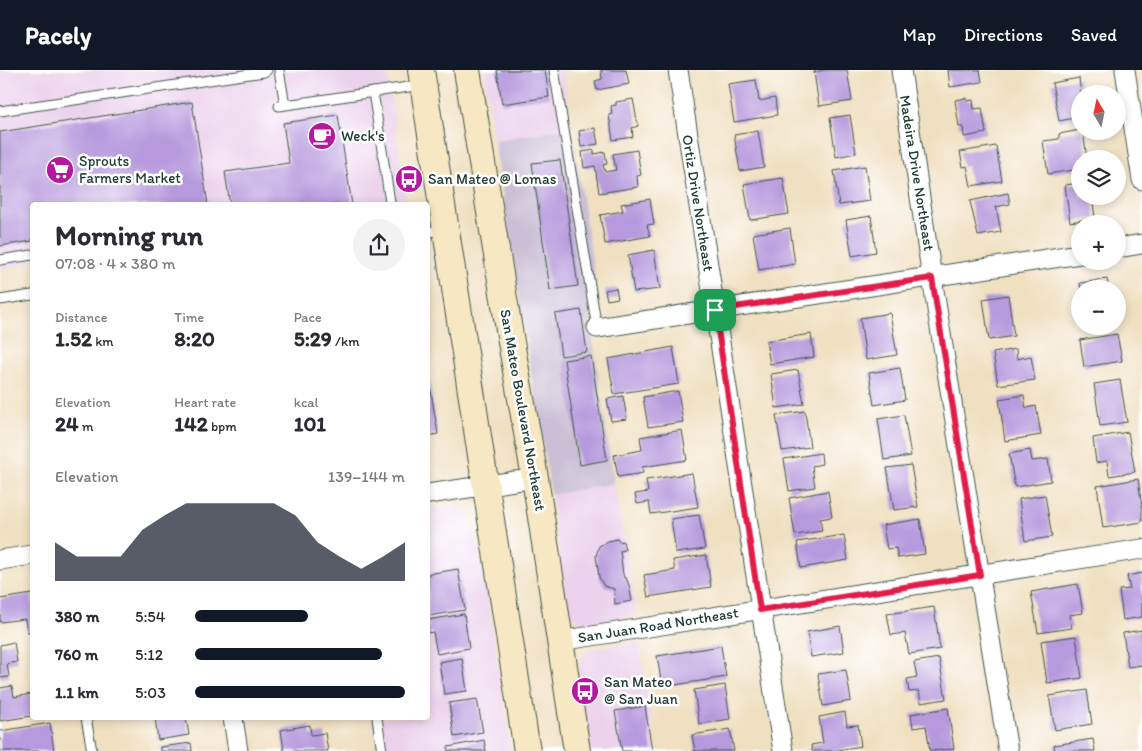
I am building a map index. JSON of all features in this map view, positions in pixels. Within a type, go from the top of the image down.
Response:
[{"type":"main road","name":"San Mateo Boulevard Northeast","points":[[467,70],[535,478],[577,751]]},
{"type":"main road","points":[[422,77],[436,231],[485,485],[528,751]]},
{"type":"street","name":"Ortiz Drive Northeast","points":[[678,70],[783,751]]},
{"type":"street","name":"Madeira Drive Northeast","points":[[901,70],[932,278],[1008,751]]},
{"type":"street","points":[[1125,70],[1142,180]]},
{"type":"street","points":[[1126,247],[1142,244]]},
{"type":"street","points":[[597,328],[1071,255]]},
{"type":"street","points":[[430,494],[535,478]]},
{"type":"street","name":"San Juan Road Northeast","points":[[560,641],[1142,549]]},
{"type":"street","points":[[0,560],[30,555]]},
{"type":"street","points":[[233,720],[238,751]]},
{"type":"lane","points":[[0,111],[264,72],[267,70]]},
{"type":"lane","points":[[279,70],[282,106],[373,92],[422,77]]},
{"type":"lane","points":[[554,70],[597,328]]},
{"type":"lane","points":[[373,92],[390,202]]},
{"type":"lane","points":[[0,260],[30,255]]},
{"type":"lane","points":[[0,300],[30,295]]},
{"type":"lane","points":[[86,720],[92,751]]},
{"type":"lane","points":[[377,720],[382,751]]},
{"type":"shaded area","points":[[0,70],[387,70],[407,202],[30,202],[30,264],[0,269]]},
{"type":"shaded area","points":[[484,70],[563,70],[571,127],[494,141]]},
{"type":"shaded area","points":[[571,127],[600,311],[589,314],[614,483],[551,495],[494,141]]},
{"type":"shaded area","points":[[614,483],[637,615],[591,624],[581,622],[571,614],[566,601],[551,495]]},
{"type":"shaded area","points":[[459,507],[468,513],[474,524],[482,558],[511,751],[378,751],[372,720],[430,720],[430,509]]},
{"type":"shaded area","points":[[639,641],[656,751],[589,751],[577,676],[580,663],[587,651],[595,648]]},
{"type":"building","points":[[497,70],[545,70],[549,97],[502,104]]},
{"type":"building","points":[[601,70],[626,70],[629,84],[597,90],[595,81],[602,79]]},
{"type":"building","points":[[847,70],[852,101],[819,106],[814,72]]},
{"type":"building","points":[[948,70],[980,70],[982,82],[950,87]]},
{"type":"building","points":[[1079,78],[1080,85],[1071,85],[1071,119],[1059,121],[1052,83]]},
{"type":"building","points":[[756,80],[759,101],[775,98],[777,115],[734,122],[728,84]]},
{"type":"building","points":[[967,98],[967,101],[973,100],[974,109],[982,108],[986,133],[964,137],[963,127],[959,127],[955,100]]},
{"type":"building","points":[[633,99],[638,126],[632,128],[633,137],[613,140],[609,115],[612,114],[611,106],[616,105],[616,102]]},
{"type":"building","points":[[192,102],[208,202],[30,202],[30,241],[0,246],[0,132]]},
{"type":"building","points":[[338,115],[352,202],[230,202],[225,172],[289,163],[283,123]]},
{"type":"building","points":[[850,115],[856,153],[836,157],[830,118]]},
{"type":"building","points":[[595,128],[598,144],[581,147],[579,131]]},
{"type":"building","points":[[758,131],[764,167],[740,171],[734,135]]},
{"type":"building","points":[[1071,132],[1071,140],[1084,140],[1086,150],[1071,150],[1071,170],[1048,174],[1043,141],[1059,139],[1059,134]]},
{"type":"building","points":[[996,146],[1002,181],[971,186],[967,166],[963,167],[960,152]]},
{"type":"building","points":[[594,150],[594,154],[605,152],[607,164],[603,165],[605,172],[616,170],[613,154],[637,150],[641,175],[637,176],[638,187],[599,193],[595,166],[584,168],[582,152]]},
{"type":"building","points":[[560,160],[578,286],[550,290],[532,163]]},
{"type":"building","points":[[865,166],[870,201],[839,205],[834,171]]},
{"type":"building","points":[[783,178],[789,214],[750,220],[744,184]]},
{"type":"building","points":[[1071,184],[1071,205],[1093,205],[1095,215],[1071,215],[1070,222],[1065,185]]},
{"type":"building","points":[[1008,193],[1010,204],[996,207],[1001,232],[978,236],[970,201]]},
{"type":"building","points":[[650,199],[654,224],[647,225],[650,236],[605,244],[600,215],[623,211],[621,204]]},
{"type":"building","points":[[871,216],[876,252],[852,256],[846,220]]},
{"type":"building","points":[[790,228],[795,264],[759,270],[753,234]]},
{"type":"building","points":[[654,250],[660,289],[634,292],[628,255]]},
{"type":"building","points":[[616,288],[618,298],[607,300],[605,290]]},
{"type":"building","points":[[1008,295],[1014,336],[989,340],[983,299]]},
{"type":"building","points":[[581,310],[587,352],[561,356],[555,314]]},
{"type":"building","points":[[890,313],[897,355],[866,360],[860,318]]},
{"type":"building","points":[[811,334],[814,357],[770,364],[766,341]]},
{"type":"building","points":[[1117,335],[1122,361],[1084,367],[1080,340]]},
{"type":"building","points":[[673,347],[679,384],[614,394],[608,359]]},
{"type":"building","points":[[1016,349],[1017,359],[1031,356],[1035,380],[998,385],[993,353]]},
{"type":"building","points":[[591,356],[607,460],[580,465],[564,360]]},
{"type":"building","points":[[900,368],[905,400],[874,405],[869,373]]},
{"type":"building","points":[[798,370],[804,404],[776,408],[771,374]]},
{"type":"building","points":[[1120,380],[1127,422],[1100,426],[1094,384]]},
{"type":"building","points":[[430,386],[438,434],[430,436]]},
{"type":"building","points":[[678,391],[683,422],[648,427],[643,397]]},
{"type":"building","points":[[1024,395],[1026,408],[1036,406],[1041,435],[1005,441],[999,399]]},
{"type":"building","points":[[623,396],[627,419],[611,421],[607,399]]},
{"type":"building","points":[[805,411],[810,447],[782,451],[776,415]]},
{"type":"building","points":[[904,415],[911,456],[884,460],[878,419]]},
{"type":"building","points":[[682,430],[687,460],[642,467],[643,473],[618,477],[614,455],[642,450],[640,437]]},
{"type":"building","points":[[1128,432],[1135,472],[1109,476],[1107,461],[1096,463],[1093,438]]},
{"type":"building","points":[[1030,450],[1032,461],[1048,459],[1051,481],[1015,487],[1009,454]]},
{"type":"building","points":[[821,453],[822,464],[812,466],[815,487],[789,491],[784,459]]},
{"type":"building","points":[[911,465],[918,507],[894,510],[887,468]]},
{"type":"building","points":[[692,473],[698,507],[651,514],[649,502],[637,504],[635,494],[648,492],[646,480]]},
{"type":"building","points":[[1138,479],[1142,522],[1103,528],[1097,486]]},
{"type":"building","points":[[828,491],[832,517],[820,519],[822,531],[795,535],[789,498]]},
{"type":"building","points":[[1045,495],[1052,537],[1025,541],[1019,499]]},
{"type":"building","points":[[699,515],[705,549],[676,553],[671,519]]},
{"type":"building","points":[[920,519],[925,554],[898,558],[896,548],[887,549],[883,525]]},
{"type":"building","points":[[844,535],[848,560],[801,568],[797,542]]},
{"type":"building","points":[[618,539],[619,542],[623,541],[625,550],[620,551],[623,574],[629,585],[632,601],[615,604],[614,589],[604,586],[599,577],[596,556],[599,546],[608,541]]},
{"type":"building","points":[[706,555],[711,587],[648,597],[644,575],[675,570],[673,560]]},
{"type":"building","points":[[458,569],[465,610],[430,616],[430,574]]},
{"type":"building","points":[[1142,573],[1142,617],[1123,620],[1119,590],[1130,589],[1127,576]]},
{"type":"building","points":[[1078,584],[1083,613],[1069,615],[1072,628],[1038,633],[1031,592]]},
{"type":"building","points":[[30,594],[30,631],[27,632],[25,619],[0,622],[0,599]]},
{"type":"building","points":[[934,607],[940,649],[909,654],[905,633],[891,635],[887,614]]},
{"type":"building","points":[[464,614],[469,648],[437,654],[433,632],[430,633],[430,620]]},
{"type":"building","points":[[840,626],[844,652],[811,657],[807,632]]},
{"type":"building","points":[[1142,630],[1142,665],[1128,667],[1123,633]]},
{"type":"building","points":[[1076,636],[1082,678],[1047,683],[1041,641]]},
{"type":"building","points":[[14,642],[17,662],[7,664],[9,677],[0,678],[0,645]]},
{"type":"building","points":[[721,646],[726,677],[662,687],[657,656]]},
{"type":"building","points":[[462,658],[467,691],[444,694],[439,662]]},
{"type":"building","points":[[939,658],[946,699],[921,703],[919,691],[909,692],[907,679],[917,677],[914,662]]},
{"type":"building","points":[[846,670],[851,701],[823,706],[818,674]]},
{"type":"building","points":[[725,685],[730,719],[699,724],[694,690]]},
{"type":"building","points":[[12,686],[14,697],[30,694],[30,716],[0,721],[0,688]]},
{"type":"building","points":[[1087,690],[1092,724],[1055,730],[1049,696]]},
{"type":"building","points":[[477,699],[483,732],[454,737],[449,703]]},
{"type":"building","points":[[645,706],[652,751],[622,751],[615,711]]},
{"type":"building","points":[[948,708],[954,749],[930,751],[926,726],[913,728],[911,714]]},
{"type":"building","points":[[845,712],[847,726],[858,725],[861,746],[832,751],[812,751],[811,745],[823,743],[819,717]]},
{"type":"building","points":[[155,720],[186,720],[189,735],[158,740]]},
{"type":"building","points":[[50,723],[54,751],[0,751],[0,731]]},
{"type":"building","points":[[310,725],[311,735],[325,733],[328,751],[284,751],[281,730]]},
{"type":"building","points":[[730,729],[734,751],[695,751],[692,735]]},
{"type":"building","points":[[1093,739],[1095,751],[1055,751],[1054,745]]},
{"type":"building","points":[[484,740],[486,751],[448,751],[448,747]]},
{"type":"building","points":[[191,743],[192,751],[160,751],[160,747]]},
{"type":"place","name":"Weck's","points":[[322,136]]},
{"type":"place","name":"Sprouts Farmers Market","points":[[60,170]]},
{"type":"place","name":"San Mateo @ Lomas","points":[[409,179]]},
{"type":"place","name":"San Mateo @ San Juan","points":[[585,691]]},
{"type":"route","points":[[932,278],[980,575],[760,610],[715,310],[932,278]]}]
